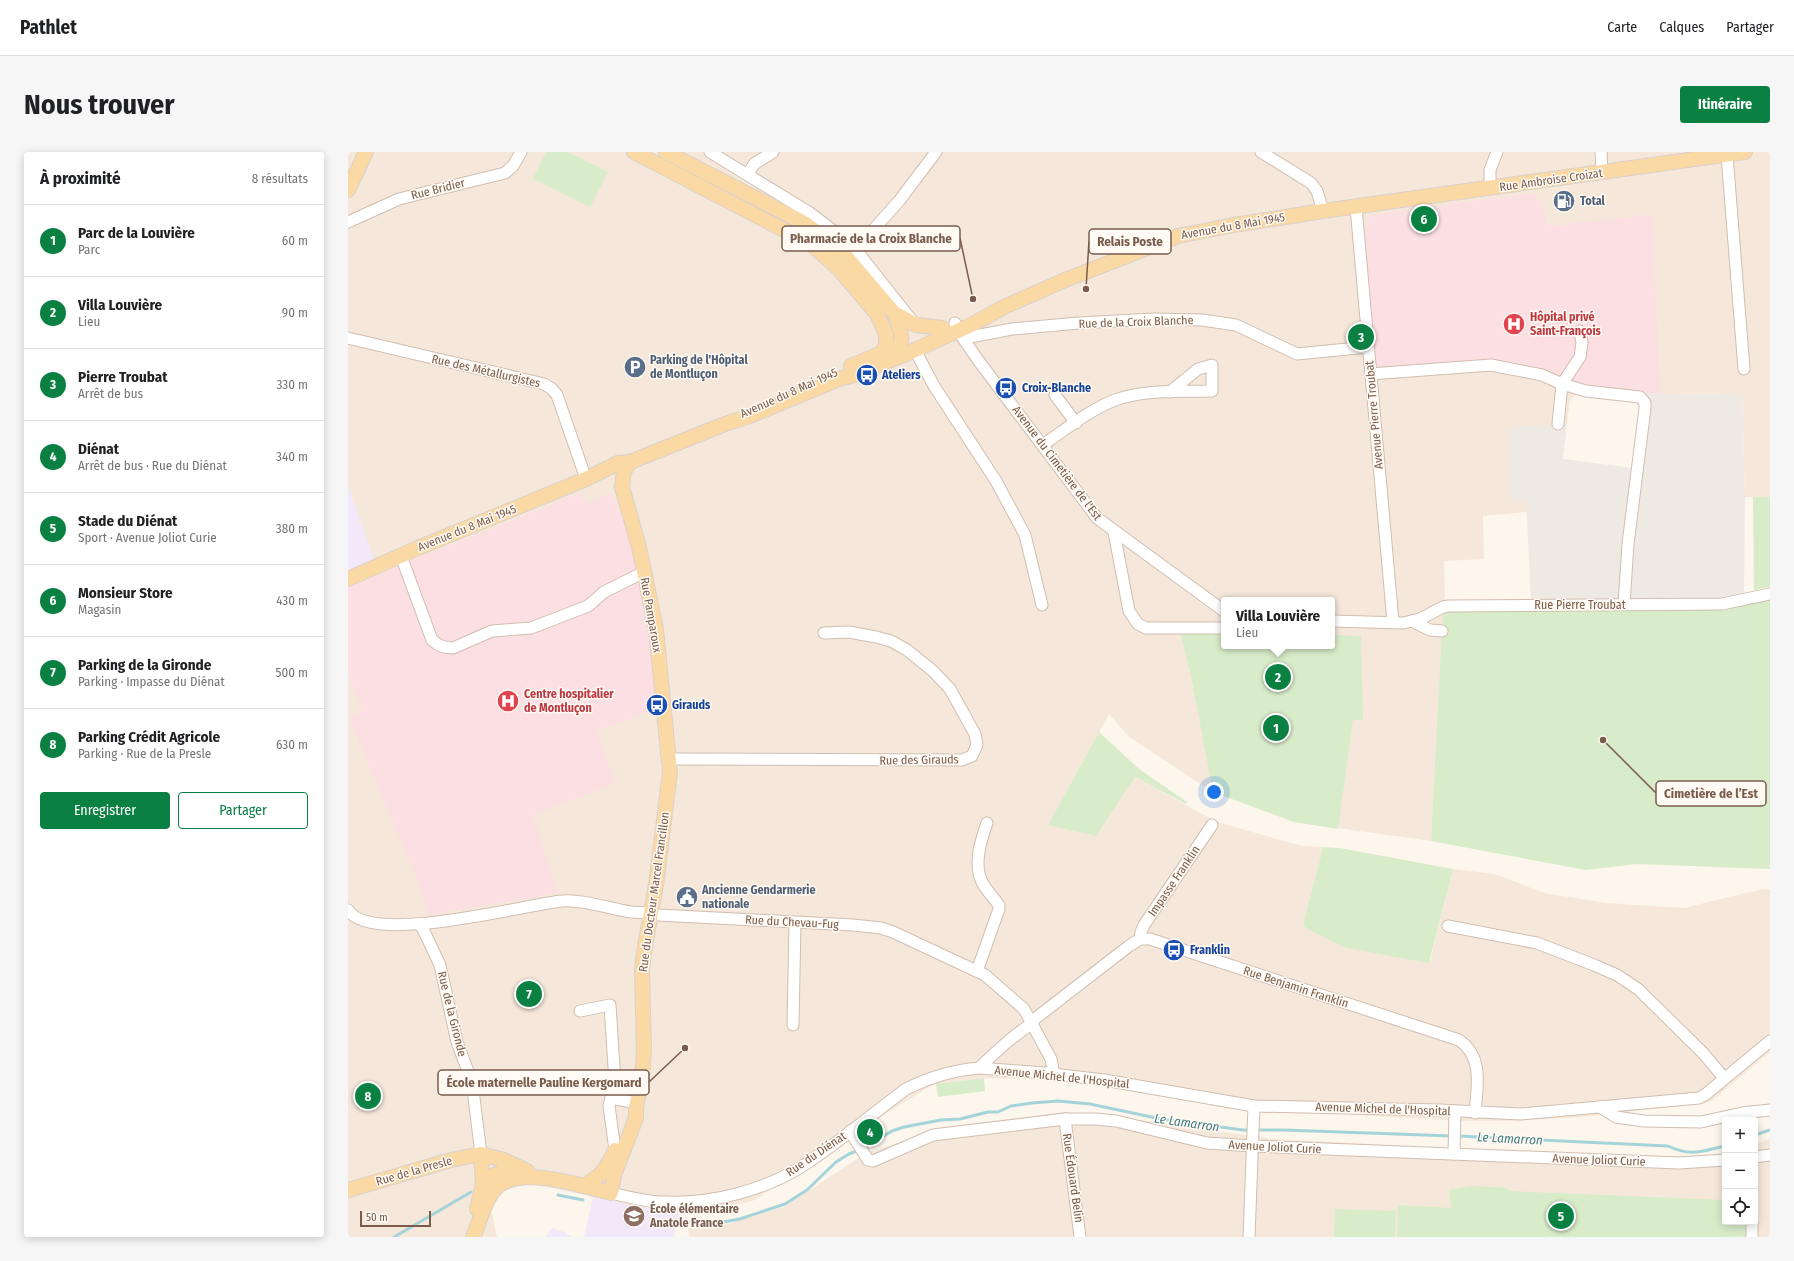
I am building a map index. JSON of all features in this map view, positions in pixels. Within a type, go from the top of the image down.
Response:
[{"type":"main road","points":[[348,174],[358,152]]},
{"type":"main road","points":[[348,190],[366,152]]},
{"type":"main road","points":[[634,152],[810,244],[838,268],[877,314],[908,344]]},
{"type":"main road","points":[[666,152],[806,224],[821,235],[852,262],[894,313],[908,344]]},
{"type":"main road","name":"Rue Ambroise Croizat","points":[[1356,207],[1745,152]]},
{"type":"main road","name":"Avenue du 8 Mai 1945","points":[[725,424],[745,411],[884,352],[959,328],[1065,280],[1178,236],[1234,224],[1356,207]]},
{"type":"main road","points":[[894,313],[916,325],[959,328]]},
{"type":"main road","points":[[877,314],[886,334],[884,352]]},
{"type":"main road","name":"Avenue du 8 Mai 1945","points":[[348,579],[586,479],[725,424],[748,417],[839,379],[851,376],[908,344]]},
{"type":"main road","name":"Avenue du 8 Mai 1945","points":[[586,479],[604,475],[624,465]]},
{"type":"main road","name":"Rue Pamparoux","points":[[624,465],[622,487],[639,547],[656,629],[670,765]]},
{"type":"main road","points":[[604,475],[622,487]]},
{"type":"main road","name":"Rue du Docteur Marcel Francillon","points":[[611,1193],[614,1176],[636,1118],[642,1077],[644,1050],[642,970],[656,885],[670,765]]},
{"type":"main road","name":"Rue du Docteur Marcel Francillon","points":[[583,1186],[595,1180],[607,1168],[637,1105]]},
{"type":"main road","points":[[481,1154],[504,1160],[527,1171]]},
{"type":"main road","name":"Rue de la Gironde","points":[[473,1237],[483,1184],[481,1154]]},
{"type":"main road","name":"Rue de la Presle","points":[[349,1188],[451,1160],[481,1154]]},
{"type":"main road","name":"Rue du Diénat","points":[[507,1175],[527,1171],[548,1179]]},
{"type":"main road","points":[[483,1184],[488,1178],[507,1175]]},
{"type":"main road","points":[[473,1237],[491,1194],[507,1175]]},
{"type":"main road","name":"Rue du Diénat","points":[[507,1175],[548,1179],[611,1193]]},
{"type":"street","name":"Rue Bridier","points":[[348,222],[399,199],[505,173],[513,166],[521,152]]},
{"type":"street","points":[[710,152],[810,213],[852,245],[916,325]]},
{"type":"street","points":[[748,174],[754,164],[773,152]]},
{"type":"street","points":[[852,245],[858,244],[865,239],[899,202],[936,152]]},
{"type":"street","points":[[1261,152],[1311,183],[1317,191],[1323,212]]},
{"type":"street","points":[[1490,188],[1490,170],[1497,152]]},
{"type":"street","points":[[1601,152],[1602,172]]},
{"type":"street","points":[[1727,155],[1744,369]]},
{"type":"street","name":"Avenue Pierre Troubat","points":[[1356,207],[1393,622]]},
{"type":"street","name":"Rue de la Croix Blanche","points":[[959,328],[1012,329],[1079,323],[1154,319],[1202,320],[1236,325],[1297,354],[1368,347]]},
{"type":"street","name":"Avenue du Cimetière de l'Est","points":[[959,328],[978,360],[1097,518],[1114,532],[1221,609]]},
{"type":"street","points":[[1558,424],[1562,384],[1580,357],[1582,343],[1580,331]]},
{"type":"street","name":"Rue des Métallurgistes","points":[[348,338],[544,384],[552,389],[557,395],[586,479]]},
{"type":"street","points":[[908,344],[996,480],[1025,535],[1042,605]]},
{"type":"street","points":[[1370,374],[1491,365],[1542,375],[1562,384],[1586,391],[1640,397],[1645,403],[1628,544],[1624,604]]},
{"type":"street","points":[[1043,445],[1095,410],[1116,400],[1141,394],[1170,392]]},
{"type":"street","points":[[1055,394],[1076,423]]},
{"type":"street","points":[[1114,532],[1129,611],[1138,624],[1146,628],[1221,628]]},
{"type":"street","points":[[401,556],[432,640],[439,646],[446,648],[453,648],[492,631],[531,628],[588,606],[604,592],[644,572]]},
{"type":"street","name":"Rue Pierre Troubat","points":[[1393,622],[1412,622],[1449,606],[1722,604],[1770,594]]},
{"type":"street","points":[[1335,621],[1393,622]]},
{"type":"street","points":[[1412,622],[1430,630],[1442,632]]},
{"type":"street","name":"Rue des Girauds","points":[[670,765],[962,760],[972,756],[977,745],[975,734],[950,688],[933,671],[907,650],[891,642],[876,637],[849,632],[824,633]]},
{"type":"street","points":[[977,971],[999,909],[999,905],[981,881],[979,869],[981,840],[987,823]]},
{"type":"street","name":"Impasse Franklin","points":[[1140,939],[1144,925],[1212,825]]},
{"type":"street","name":"Rue du Chevau-Fug","points":[[348,910],[352,916],[375,924],[419,924],[563,901],[633,912],[651,912],[658,915],[881,928],[893,932],[985,975],[1024,1009],[1051,1059],[1054,1075]]},
{"type":"street","points":[[428,941],[439,922]]},
{"type":"street","points":[[793,1025],[795,922]]},
{"type":"street","name":"Rue de la Gironde","points":[[419,924],[440,965],[457,1042],[472,1082],[481,1154]]},
{"type":"street","points":[[1448,926],[1537,943],[1617,975],[1638,989],[1703,1053],[1724,1078]]},
{"type":"street","points":[[979,1068],[1020,1031],[1140,939]]},
{"type":"street","name":"Rue Benjamin Franklin","points":[[1140,939],[1150,939],[1459,1040],[1468,1047],[1475,1058],[1477,1073],[1475,1113]]},
{"type":"street","points":[[580,1012],[610,1005],[615,1083],[609,1106],[615,1150]]},
{"type":"street","name":"Avenue Michel de l'Hospital","points":[[979,1068],[1054,1075],[1160,1089],[1254,1106],[1521,1114],[1699,1098],[1706,1094],[1770,1041]]},
{"type":"street","name":"Rue du Diénat","points":[[611,1193],[635,1199],[665,1202],[705,1200],[741,1192],[775,1180],[800,1167],[919,1082],[961,1070],[979,1068]]},
{"type":"street","points":[[611,1098],[637,1105]]},
{"type":"street","points":[[1249,1237],[1254,1106]]},
{"type":"street","points":[[1600,1107],[1616,1117],[1644,1121],[1701,1122],[1770,1110]]},
{"type":"street","points":[[1454,1149],[1455,1111]]},
{"type":"street","name":"Avenue Joliot Curie","points":[[850,1131],[865,1157],[868,1160],[873,1161],[933,1135],[1065,1119],[1096,1119],[1116,1121],[1207,1143],[1252,1146],[1454,1149],[1679,1163],[1722,1160]]},
{"type":"street","name":"Rue Édouard Belin","points":[[1065,1119],[1080,1237]]},
{"type":"street","points":[[1758,1157],[1770,1155]]},
{"type":"street","points":[[1752,1225],[1752,1237]]},
{"type":"shaded area","points":[[350,152],[1770,152],[1770,497],[1745,497],[1742,393],[1578,393],[1570,400],[1567,424],[1558,424],[1510,502],[1526,500],[1527,512],[1483,516],[1484,559],[1444,561],[1445,602],[1431,841],[1294,822],[1213,792],[1129,737],[1109,714],[1048,825],[1096,835],[1135,777],[1217,822],[1302,846],[1323,847],[1303,925],[1307,929],[1346,948],[1430,962],[1453,869],[1495,874],[1544,893],[1607,903],[1684,908],[1758,890],[1770,889],[1770,1052],[1713,1100],[1706,1103],[1582,1117],[1513,1121],[1459,1121],[1262,1109],[1068,1080],[984,1078],[936,1084],[929,1087],[867,1125],[755,1200],[728,1207],[679,1211],[641,1207],[637,1210],[633,1209],[630,1205],[529,1183],[504,1191],[498,1196],[491,1210],[497,1237],[348,1237],[348,156]]},
{"type":"shaded area","name":"Hôpital privé Saint-François","points":[[1533,193],[1543,203],[1546,222],[1551,226],[1652,214],[1660,394],[1606,389],[1489,360],[1376,370],[1367,289],[1365,229],[1371,215]]},
{"type":"shaded area","points":[[1643,393],[1742,393],[1745,497],[1744,593],[1718,600],[1531,601],[1526,500],[1510,502],[1510,426],[1567,424],[1563,459],[1633,468]]},
{"type":"shaded area","points":[[348,485],[374,560],[348,571]]},
{"type":"shaded area","name":"Centre hospitalier de Montluçon","points":[[612,492],[632,543],[650,634],[656,691],[656,708],[597,731],[616,783],[533,815],[558,893],[429,915],[417,880],[349,718],[362,709],[348,675],[348,588],[410,561],[581,493],[585,504]]},
{"type":"shaded area","points":[[1064,1112],[1133,1119],[1273,1139],[1684,1160],[1722,1154],[1722,1225],[1758,1225],[1758,1143],[1770,1139],[1770,1237],[689,1237],[688,1228],[724,1225],[784,1207],[866,1153],[951,1126]]},
{"type":"shaded area","name":"École élémentaire Anatole France","points":[[593,1197],[630,1205],[633,1209],[637,1210],[641,1207],[679,1211],[674,1236],[678,1237],[584,1237]]},
{"type":"shaded area","points":[[553,1228],[564,1232],[572,1237],[545,1237]]},
{"type":"green space","points":[[546,152],[568,152],[608,172],[590,207],[533,179]]},
{"type":"green space","points":[[1753,497],[1770,497],[1770,587],[1754,590]]},
{"type":"green space","points":[[1770,598],[1770,869],[1636,864],[1586,870],[1431,841],[1443,611]]},
{"type":"green space","points":[[1221,630],[1221,649],[1335,649],[1335,635],[1361,636],[1363,720],[1353,720],[1338,829],[1294,822],[1213,792],[1191,676],[1180,631]]},
{"type":"green space","points":[[1099,732],[1139,769],[1187,802],[1186,804],[1135,777],[1096,836],[1048,825]]},
{"type":"green space","points":[[1323,847],[1340,848],[1453,869],[1429,963],[1346,948],[1307,929],[1303,925]]},
{"type":"green space","points":[[984,1078],[985,1091],[938,1097],[936,1084]]},
{"type":"green space","points":[[1472,1186],[1508,1188],[1508,1191],[1722,1200],[1722,1225],[1746,1225],[1747,1237],[1397,1237],[1398,1205],[1451,1208],[1449,1190]]},
{"type":"green space","points":[[1335,1209],[1396,1211],[1395,1237],[1334,1237]]},
{"type":"waterway","name":"Le Lamarron","points":[[864,1148],[892,1131],[904,1127],[941,1120],[960,1119],[988,1112],[998,1112],[1011,1106],[1058,1101],[1090,1104],[1161,1119],[1243,1130],[1452,1136]]},
{"type":"waterway","name":"Le Lamarron","points":[[1758,1134],[1770,1130]]},
{"type":"waterway","name":"Le Lamarron","points":[[1457,1136],[1668,1146],[1690,1152],[1722,1147]]},
{"type":"waterway","name":"Le Lamarron","points":[[677,1220],[706,1225],[740,1219],[785,1204],[807,1190],[836,1162],[859,1150]]},
{"type":"waterway","name":"Le Lamarron","points":[[394,1237],[471,1192]]},
{"type":"waterway","name":"Le Lamarron","points":[[558,1195],[583,1200]]},
{"type":"place","name":"Total","points":[[1564,201]]},
{"type":"place","name":"Monsieur Store","points":[[1424,219]]},
{"type":"place","name":"Relais Poste","points":[[1086,289]]},
{"type":"place","name":"Pharmacie de la Croix Blanche","points":[[973,299]]},
{"type":"place","name":"Hôpital privé Saint-François","points":[[1514,324]]},
{"type":"place","name":"Pierre Troubat","points":[[1361,337]]},
{"type":"place","name":"Parking de l'Hôpital de Montluçon","points":[[635,367]]},
{"type":"place","name":"Ateliers","points":[[867,375]]},
{"type":"place","name":"Croix-Blanche","points":[[1006,388]]},
{"type":"place","name":"Villa Louvière","points":[[1278,677]]},
{"type":"place","name":"Centre hospitalier de Montluçon","points":[[508,701]]},
{"type":"place","name":"Girauds","points":[[657,705]]},
{"type":"place","name":"Parc de la Louvière","points":[[1276,728]]},
{"type":"place","name":"Cimetière de l’Est","points":[[1603,740]]},
{"type":"place","name":"Ancienne Gendarmerie nationale","points":[[687,897]]},
{"type":"place","name":"Franklin","points":[[1174,950]]},
{"type":"place","name":"Parking de la Gironde","points":[[529,994]]},
{"type":"place","name":"École maternelle Pauline Kergomard","points":[[685,1048]]},
{"type":"place","name":"Parking Crédit Agricole","points":[[368,1096]]},
{"type":"place","name":"Diénat","points":[[870,1132]]},
{"type":"place","name":"École élémentaire Anatole France","points":[[634,1216]]},
{"type":"place","name":"Stade du Diénat","points":[[1561,1216]]}]
